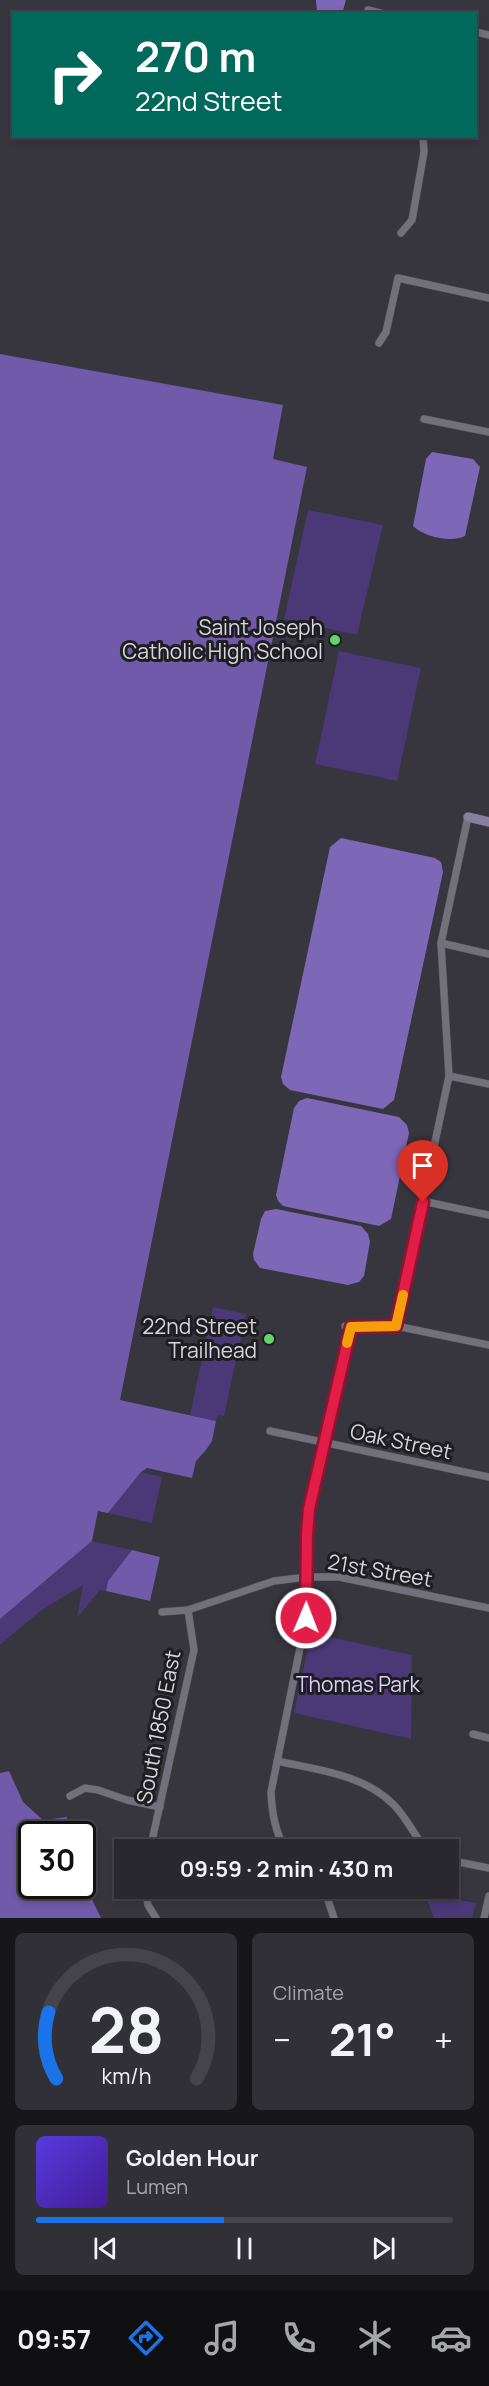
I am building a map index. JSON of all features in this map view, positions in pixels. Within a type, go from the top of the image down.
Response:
[{"type":"street","points":[[368,10],[376,12]]},
{"type":"street","points":[[401,233],[412,220],[424,152],[423,138]]},
{"type":"street","points":[[379,343],[386,332],[398,278],[489,298]]},
{"type":"street","points":[[424,418],[489,432]]},
{"type":"street","points":[[396,1326],[449,1076],[441,944],[468,817],[489,822]]},
{"type":"street","points":[[441,944],[489,954]]},
{"type":"street","points":[[449,1076],[489,1084]]},
{"type":"street","points":[[423,1202],[489,1215]]},
{"type":"street","points":[[280,1839],[272,1812],[271,1792],[306,1618],[309,1509],[348,1326],[396,1326],[489,1345]]},
{"type":"street","name":"Oak Street","points":[[270,1431],[489,1478]]},
{"type":"street","name":"21st Street","points":[[162,1611],[188,1610],[274,1581],[307,1577],[339,1577],[489,1608]]},
{"type":"street","name":"South 1850 East","points":[[152,1839],[194,1650],[188,1610]]},
{"type":"street","points":[[473,1734],[489,1738]]},
{"type":"street","points":[[277,1761],[336,1774],[358,1781],[378,1792],[399,1811],[418,1839]]},
{"type":"street","points":[[70,1796],[85,1788],[159,1808]]},
{"type":"street","points":[[459,1862],[489,1868]]},
{"type":"street","points":[[484,1918],[489,1896]]},
{"type":"street","points":[[147,1899],[156,1918]]},
{"type":"street","points":[[328,1899],[334,1918]]},
{"type":"green space","points":[[308,510],[383,525],[357,635],[284,619]]},
{"type":"green space","points":[[339,651],[421,668],[397,781],[315,764]]},
{"type":"green space","points":[[213,1307],[246,1314],[224,1416],[218,1415],[216,1421],[190,1415]]},
{"type":"green space","points":[[141,1472],[162,1477],[152,1523],[108,1513]]},
{"type":"green space","points":[[92,1541],[132,1550],[108,1581],[106,1591],[100,1590],[77,1618],[83,1585],[40,1611],[0,1645],[0,1619]]},
{"type":"green space","name":"Thomas Park","points":[[311,1633],[412,1655],[411,1739],[294,1713]]},
{"type":"green space","points":[[427,1899],[453,1899],[476,1903],[472,1918],[434,1918]]},
{"type":"shaded area","points":[[316,0],[346,0],[343,12],[317,12]]},
{"type":"shaded area","points":[[0,354],[283,405],[273,459],[307,467],[120,1400],[216,1421],[212,1441],[196,1461],[192,1478],[147,1468],[141,1472],[108,1513],[98,1511],[92,1541],[0,1619]]},
{"type":"shaded area","points":[[432,452],[473,459],[480,467],[465,536],[446,539],[431,536],[413,526],[426,459]]},
{"type":"shaded area","points":[[341,838],[435,858],[441,862],[443,872],[394,1100],[383,1109],[290,1090],[283,1084],[281,1077],[330,847]]},
{"type":"shaded area","points":[[307,1098],[399,1117],[407,1125],[409,1133],[391,1219],[379,1226],[283,1206],[278,1201],[276,1195],[294,1108],[299,1101]]},
{"type":"shaded area","points":[[276,1209],[361,1226],[368,1234],[370,1242],[364,1276],[359,1282],[348,1285],[260,1268],[253,1254],[261,1219],[265,1211]]},
{"type":"shaded area","points":[[132,1550],[160,1557],[150,1601],[106,1591],[108,1581]]},
{"type":"shaded area","points":[[9,1771],[23,1802],[43,1820],[67,1817],[67,1821],[18,1821],[18,1899],[92,1899],[101,1918],[0,1918],[0,1773]]},
{"type":"slow traffic","points":[[347,1343],[351,1327],[396,1326],[403,1295]]},
{"type":"place","name":"Saint Joseph Catholic High School","points":[[335,640]]},
{"type":"place","name":"22nd Street Trailhead","points":[[269,1339]]},
{"type":"route","points":[[306,1618],[309,1509],[351,1327],[396,1326],[423,1202]]}]
